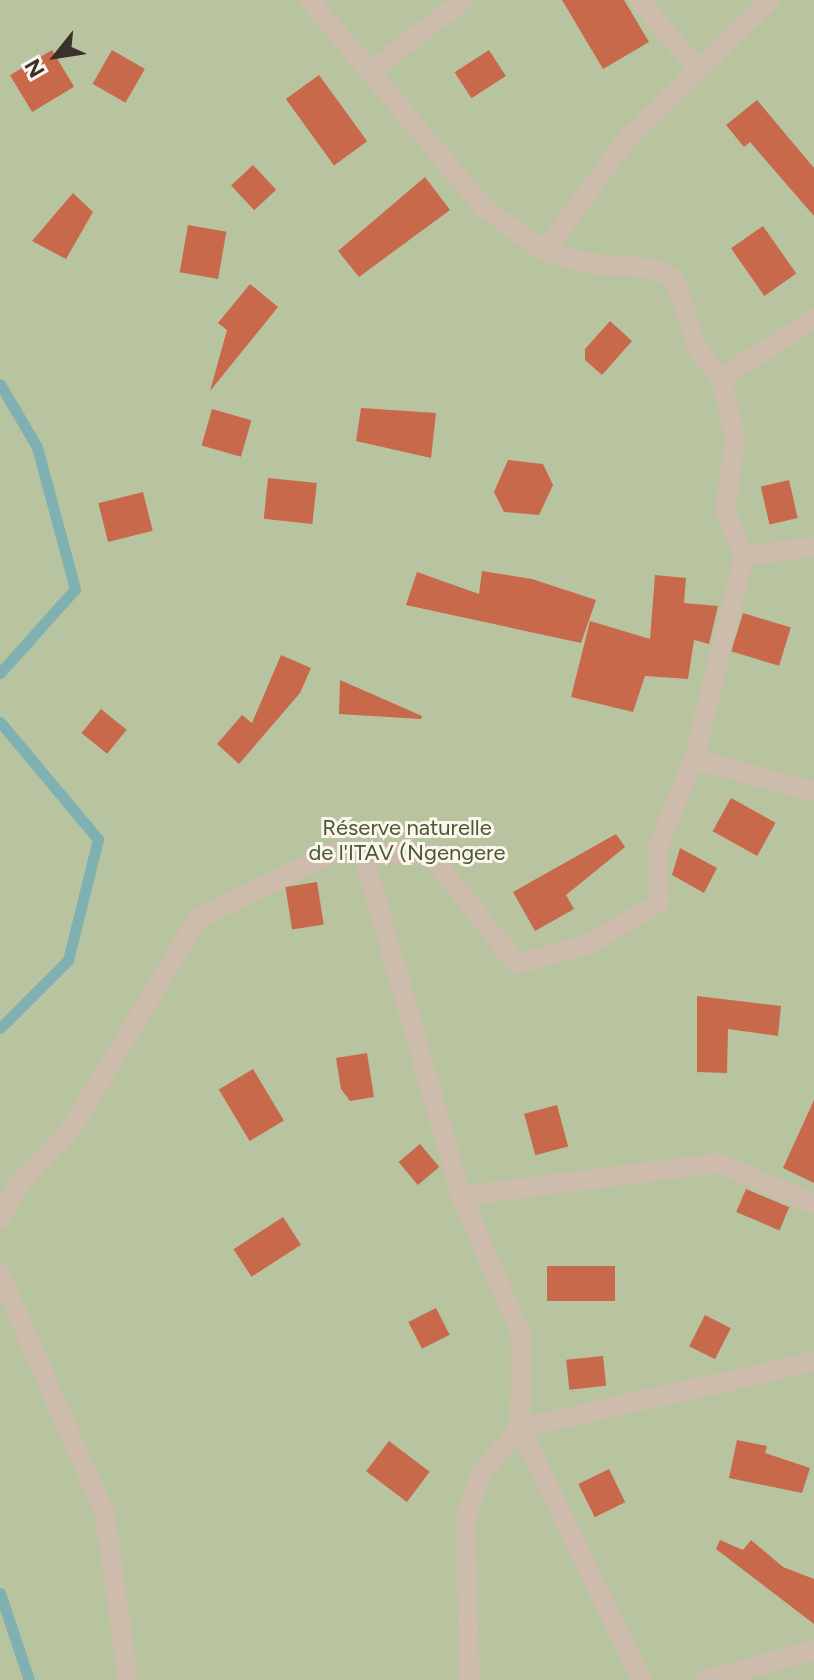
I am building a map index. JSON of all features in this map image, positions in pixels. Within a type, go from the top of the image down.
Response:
[{"type":"street","points":[[0,1219],[18,1185],[69,1132],[198,918],[336,852],[364,857],[430,855],[517,964],[587,945],[659,903],[658,847],[694,759],[744,556],[725,511],[735,438],[721,378],[698,350],[675,280],[657,269],[585,263],[545,251],[486,210],[448,170],[373,69],[310,0]]},
{"type":"street","points":[[373,69],[464,0]]},
{"type":"street","points":[[639,0],[695,66]]},
{"type":"street","points":[[545,251],[626,140],[695,66],[770,0]]},
{"type":"street","points":[[721,378],[814,319]]},
{"type":"street","points":[[744,556],[814,547]]},
{"type":"street","points":[[694,759],[814,792]]},
{"type":"street","points":[[364,857],[461,1196],[521,1334],[520,1428],[642,1680]]},
{"type":"street","points":[[461,1196],[718,1163],[814,1204]]},
{"type":"street","points":[[0,1274],[105,1514],[128,1680]]},
{"type":"street","points":[[469,1680],[466,1516],[481,1473],[520,1428],[814,1362]]},
{"type":"street","points":[[705,1680],[814,1650]]},
{"type":"green space","name":"Réserve naturelle de l'ITAV (Ngengere","points":[[0,0],[814,0],[814,1680],[0,1680]]},
{"type":"building","points":[[562,0],[624,0],[649,42],[603,69]]},
{"type":"building","points":[[52,50],[74,87],[32,112],[10,75]]},
{"type":"building","points":[[112,50],[145,69],[125,103],[92,84]]},
{"type":"building","points":[[489,50],[506,76],[471,98],[455,72]]},
{"type":"building","points":[[319,75],[367,141],[334,165],[286,99]]},
{"type":"building","points":[[757,100],[814,168],[814,216],[750,142],[744,147],[726,125]]},
{"type":"building","points":[[253,165],[276,190],[254,210],[231,185]]},
{"type":"building","points":[[425,177],[450,210],[359,277],[338,251]]},
{"type":"building","points":[[73,193],[93,212],[66,259],[32,241]]},
{"type":"building","points":[[188,225],[226,232],[218,279],[180,272]]},
{"type":"building","points":[[763,226],[796,274],[764,296],[731,248]]},
{"type":"building","points":[[250,284],[278,307],[210,391],[227,330],[218,323]]},
{"type":"building","points":[[610,321],[632,341],[602,375],[585,360],[585,349]]},
{"type":"building","points":[[361,408],[436,413],[431,458],[356,441]]},
{"type":"building","points":[[212,409],[251,420],[241,457],[202,446]]},
{"type":"building","points":[[508,460],[543,464],[553,485],[539,515],[504,512],[494,492]]},
{"type":"building","points":[[268,478],[317,483],[312,524],[264,519]]},
{"type":"building","points":[[789,480],[798,518],[770,525],[761,487]]},
{"type":"building","points":[[143,492],[153,531],[108,542],[98,503]]},
{"type":"building","points":[[482,571],[532,579],[596,600],[581,643],[406,605],[417,572],[479,594]]},
{"type":"building","points":[[655,575],[686,578],[684,603],[718,606],[709,644],[694,640],[688,679],[645,676],[633,712],[571,697],[590,621],[650,639]]},
{"type":"building","points":[[743,613],[791,628],[779,666],[731,651]]},
{"type":"building","points":[[281,655],[311,668],[300,693],[239,764],[217,744],[242,715],[252,723]]},
{"type":"building","points":[[340,680],[422,716],[421,719],[339,714]]},
{"type":"building","points":[[101,709],[127,730],[107,754],[81,733]]},
{"type":"building","points":[[731,798],[776,823],[757,856],[713,831]]},
{"type":"building","points":[[616,834],[625,847],[566,895],[574,909],[535,931],[513,892]]},
{"type":"building","points":[[680,848],[717,868],[704,893],[672,875]]},
{"type":"building","points":[[317,882],[324,924],[292,929],[285,887]]},
{"type":"building","points":[[697,996],[781,1006],[778,1036],[728,1029],[727,1073],[697,1072]]},
{"type":"building","points":[[367,1053],[374,1097],[350,1101],[341,1089],[336,1058]]},
{"type":"building","points":[[253,1069],[284,1120],[250,1141],[219,1090]]},
{"type":"building","points":[[814,1100],[814,1183],[783,1168]]},
{"type":"building","points":[[557,1105],[568,1147],[535,1155],[524,1114]]},
{"type":"building","points":[[420,1144],[439,1167],[418,1185],[399,1162]]},
{"type":"building","points":[[746,1189],[789,1207],[779,1230],[736,1212]]},
{"type":"building","points":[[283,1217],[301,1245],[251,1277],[234,1249]]},
{"type":"building","points":[[547,1266],[615,1266],[615,1301],[547,1301]]},
{"type":"building","points":[[436,1308],[450,1335],[422,1349],[408,1322]]},
{"type":"building","points":[[705,1315],[731,1328],[715,1359],[689,1346]]},
{"type":"building","points":[[603,1356],[606,1386],[569,1390],[566,1360]]},
{"type":"building","points":[[737,1440],[767,1446],[765,1453],[810,1468],[802,1493],[729,1478]]},
{"type":"building","points":[[389,1441],[430,1472],[407,1502],[366,1471]]},
{"type":"building","points":[[609,1469],[625,1502],[595,1517],[578,1484]]},
{"type":"building","points":[[720,1540],[743,1550],[751,1540],[783,1567],[814,1579],[814,1624],[716,1549]]},
{"type":"waterway","points":[[0,384],[37,447],[75,589],[0,673]]},
{"type":"waterway","points":[[0,722],[98,839],[68,960],[0,1028]]},
{"type":"waterway","points":[[0,1593],[29,1680]]}]
